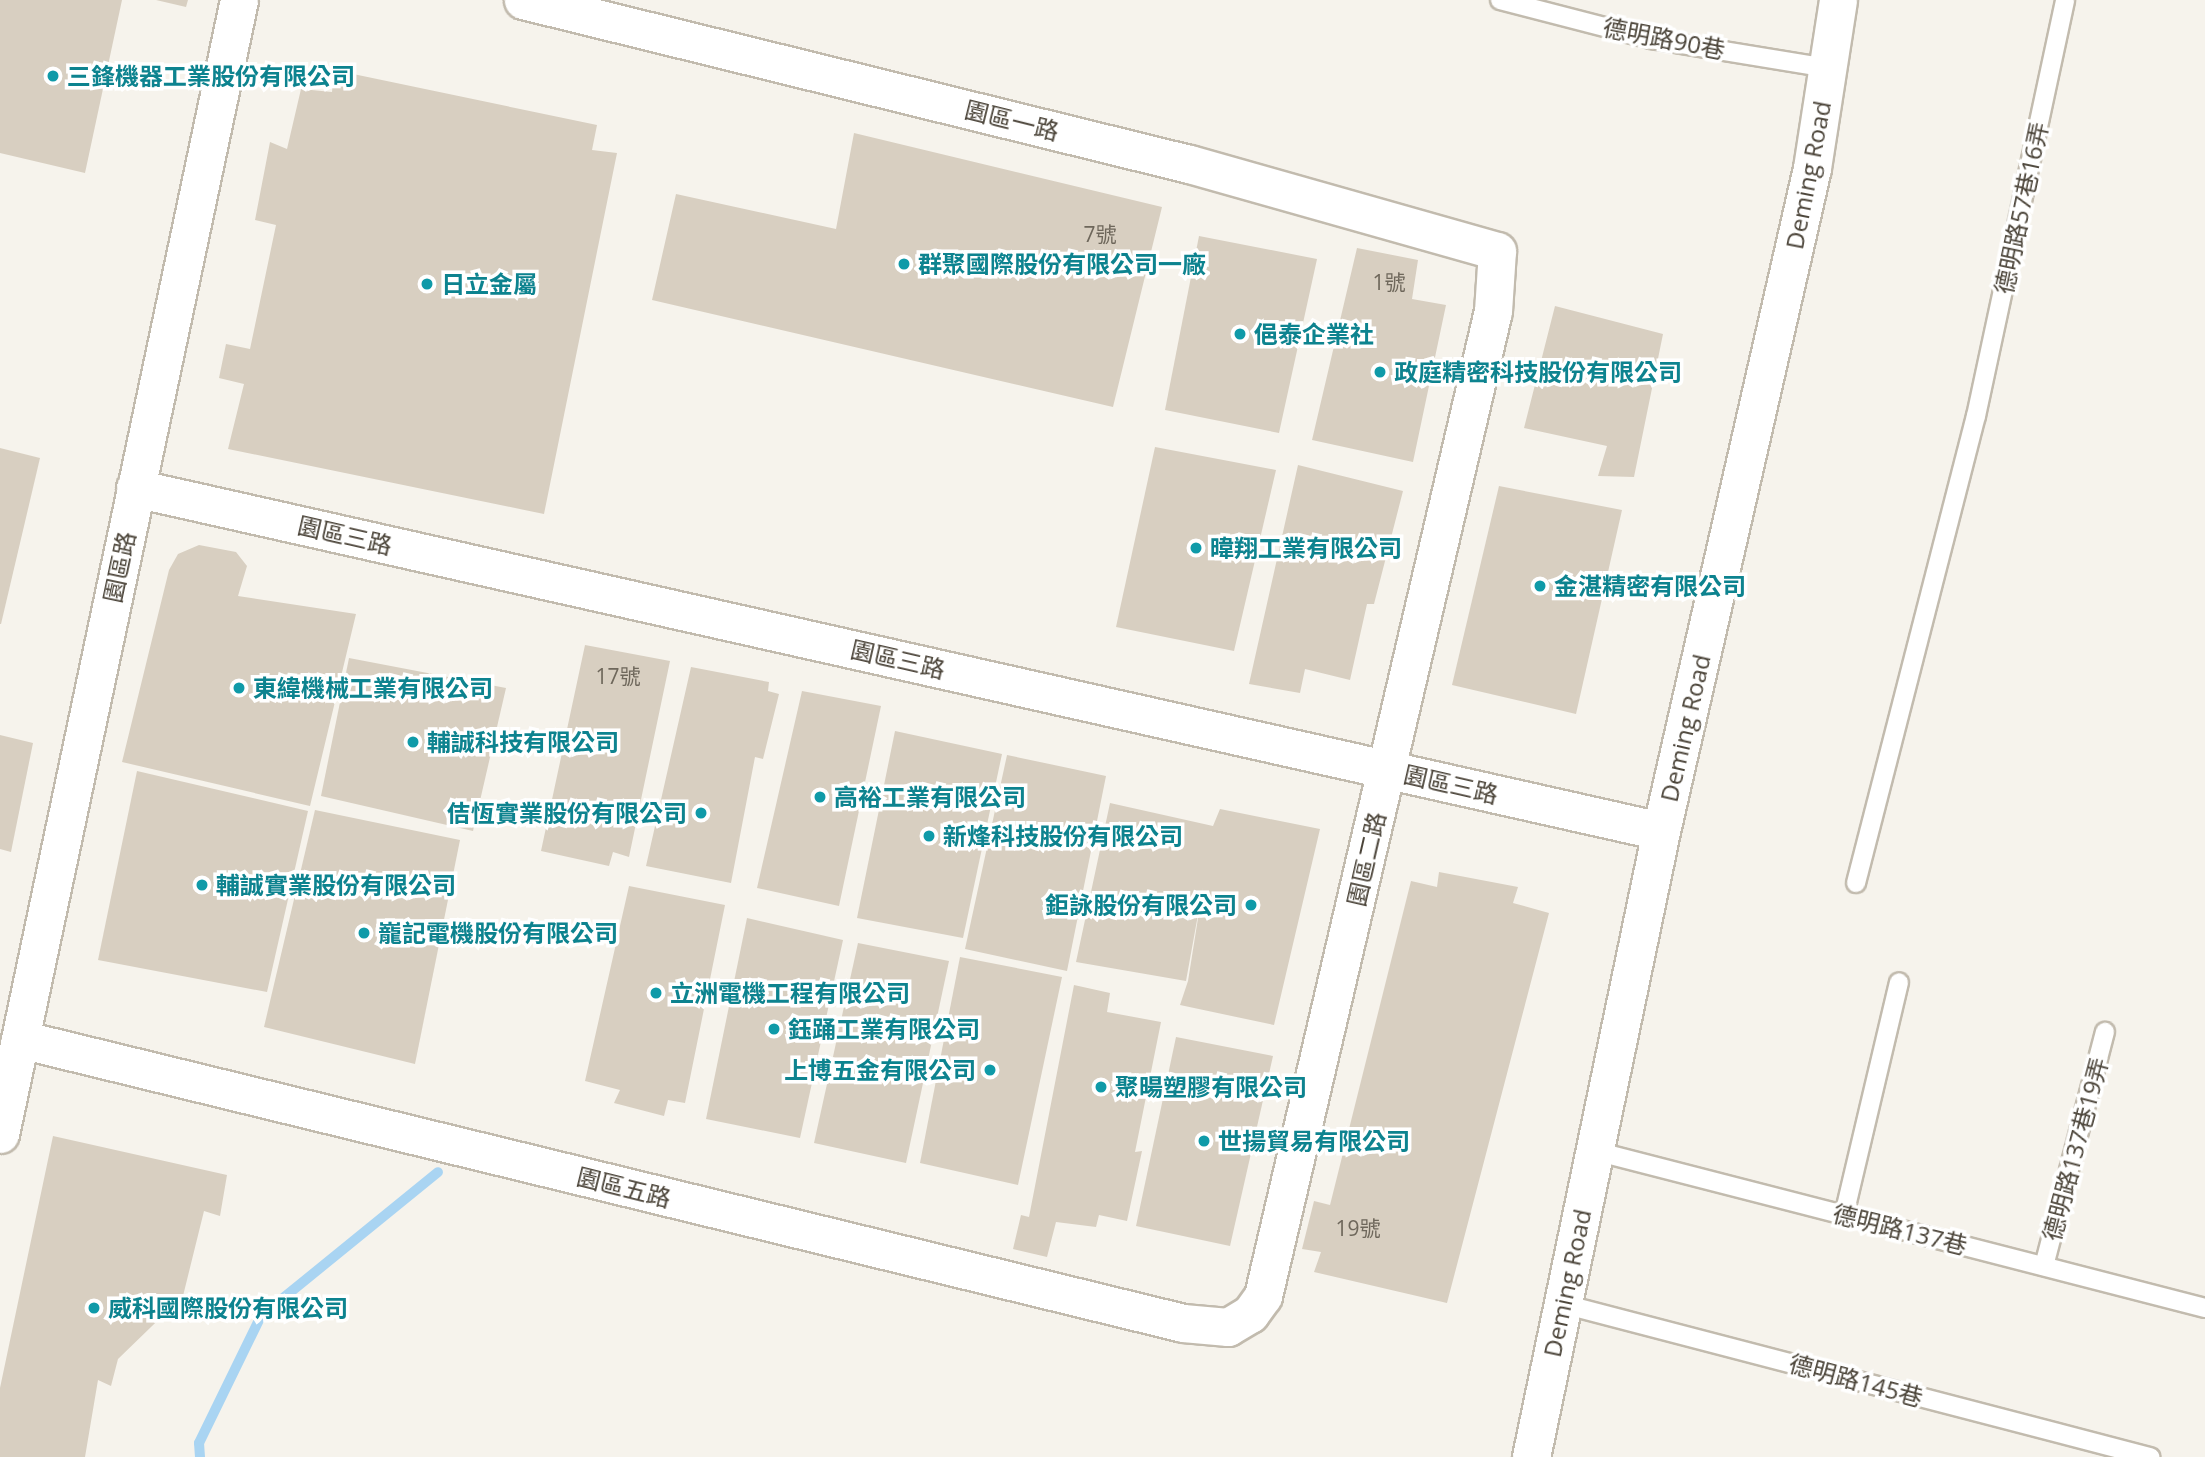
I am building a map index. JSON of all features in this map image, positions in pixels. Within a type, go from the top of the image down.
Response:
[{"type":"street","name":"園區路","points":[[0,1134],[239,0]]},
{"type":"street","name":"園區一路","points":[[523,0],[1189,164],[1497,251]]},
{"type":"street","name":"Deming Road","points":[[1531,1457],[1661,831],[1812,169],[1838,0]]},
{"type":"street","name":"園區二路","points":[[1228,1327],[1250,1314],[1263,1296],[1388,770],[1493,311],[1497,251]]},
{"type":"street","name":"園區三路","points":[[135,488],[1661,831]]},
{"type":"street","name":"園區五路","points":[[20,1039],[1183,1323],[1228,1327]]},
{"type":"lane","name":"德明路90巷","points":[[1500,0],[1651,39],[1829,68]]},
{"type":"lane","name":"德明路57巷16弄","points":[[1856,883],[1976,416],[2065,0]]},
{"type":"lane","points":[[1844,1215],[1899,982]]},
{"type":"lane","name":"德明路137巷19弄","points":[[2044,1266],[2105,1032]]},
{"type":"lane","name":"德明路137巷","points":[[1595,1151],[2205,1308]]},
{"type":"lane","name":"德明路145巷","points":[[1563,1304],[2150,1457]]},
{"type":"building","name":"三鋒機器工業股份有限公司","points":[[0,0],[122,0],[85,173],[0,153]]},
{"type":"building","name":"三鋒機器工業股份有限公司","points":[[156,0],[188,0],[186,7]]},
{"type":"building","name":"日立金屬","points":[[334,70],[597,125],[592,150],[617,153],[544,514],[228,449],[244,384],[219,378],[226,344],[250,349],[276,225],[255,220],[270,142],[287,149],[301,89],[332,92]]},
{"type":"building","name":"群聚國際股份有限公司一廠","points":[[854,133],[1162,207],[1113,407],[652,300],[676,194],[836,229]]},
{"type":"building","name":"俋泰企業社","points":[[1199,236],[1317,259],[1279,433],[1165,410]]},
{"type":"building","name":"政庭精密科技股份有限公司","points":[[1357,248],[1418,260],[1412,299],[1446,305],[1413,462],[1312,440]]},
{"type":"building","points":[[1555,306],[1663,334],[1634,477],[1598,476],[1607,446],[1524,428]]},
{"type":"building","name":"暐翔工業有限公司","points":[[1155,447],[1276,470],[1234,651],[1116,627]]},
{"type":"building","points":[[0,448],[40,458],[1,624],[0,624]]},
{"type":"building","points":[[1298,465],[1403,491],[1374,604],[1367,604],[1350,680],[1305,669],[1300,693],[1249,684]]},
{"type":"building","name":"金湛精密有限公司","points":[[1499,486],[1622,510],[1576,714],[1452,685]]},
{"type":"building","name":"東緯機械工業有限公司","points":[[199,545],[236,552],[247,566],[238,596],[356,614],[310,806],[122,762],[169,570],[178,554]]},
{"type":"building","points":[[585,645],[670,661],[629,857],[613,852],[609,866],[541,851]]},
{"type":"building","name":"輔誠科技有限公司","points":[[349,658],[506,688],[473,831],[321,796]]},
{"type":"building","name":"佶恆實業股份有限公司","points":[[691,667],[769,682],[768,691],[779,694],[763,759],[755,757],[731,883],[646,866]]},
{"type":"building","name":"高裕工業有限公司","points":[[802,691],[881,706],[839,906],[757,888]]},
{"type":"building","name":"新烽科技股份有限公司","points":[[895,731],[1002,754],[963,938],[857,918]]},
{"type":"building","points":[[0,735],[33,743],[11,852],[0,849]]},
{"type":"building","points":[[1007,755],[1106,776],[1067,971],[965,949]]},
{"type":"building","name":"輔誠實業股份有限公司","points":[[137,771],[308,811],[267,992],[98,960]]},
{"type":"building","points":[[1110,803],[1213,826],[1220,809],[1320,829],[1274,1025],[1180,1005],[1188,981],[1203,887],[1186,981],[1076,962]]},
{"type":"building","name":"巃記電機股份有限公司","points":[[315,810],[460,840],[415,1064],[264,1027]]},
{"type":"building","points":[[1439,872],[1518,887],[1513,903],[1549,913],[1447,1303],[1314,1272],[1321,1252],[1302,1249],[1314,1201],[1330,1205],[1411,881],[1437,887]]},
{"type":"building","name":"立洲電機工程有限公司","points":[[629,886],[725,905],[685,1103],[668,1100],[664,1116],[614,1103],[620,1090],[585,1081]]},
{"type":"building","name":"鈺踊工業有限公司","points":[[747,918],[843,940],[800,1138],[706,1119]]},
{"type":"building","points":[[858,943],[949,961],[906,1163],[814,1143]]},
{"type":"building","name":"上博五金有限公司","points":[[960,957],[1062,977],[1018,1185],[920,1163]]},
{"type":"building","name":"聚暘塑膠有限公司","points":[[1074,985],[1110,993],[1107,1012],[1161,1022],[1135,1152],[1142,1151],[1127,1221],[1099,1215],[1096,1227],[1056,1222],[1047,1257],[1013,1249],[1021,1215],[1029,1217]]},
{"type":"building","name":"世揚貿易有限公司","points":[[1176,1037],[1273,1056],[1230,1246],[1136,1226]]},
{"type":"building","name":"威科國際股份有限公司","points":[[53,1136],[227,1175],[220,1216],[204,1211],[183,1296],[118,1359],[111,1386],[98,1380],[85,1457],[0,1457],[0,1388]]},
{"type":"waterway","points":[[200,1457],[199,1443],[261,1316],[438,1172]]},
{"type":"place","name":"三鋒機器工業股份有限公司","points":[[53,76]]},
{"type":"place","name":"群聚國際股份有限公司一廠","points":[[904,264]]},
{"type":"place","name":"日立金屬","points":[[427,284]]},
{"type":"place","name":"俋泰企業社","points":[[1240,334]]},
{"type":"place","name":"政庭精密科技股份有限公司","points":[[1380,372]]},
{"type":"place","name":"暐翔工業有限公司","points":[[1196,548]]},
{"type":"place","name":"金湛精密有限公司","points":[[1540,586]]},
{"type":"place","name":"東緯機械工業有限公司","points":[[239,688]]},
{"type":"place","name":"輔誠科技有限公司","points":[[413,742]]},
{"type":"place","name":"高裕工業有限公司","points":[[820,797]]},
{"type":"place","name":"佶恆實業股份有限公司","points":[[701,813]]},
{"type":"place","name":"新烽科技股份有限公司","points":[[929,836]]},
{"type":"place","name":"輔誠實業股份有限公司","points":[[202,885]]},
{"type":"place","name":"鉅詠股份有限公司","points":[[1251,905]]},
{"type":"place","name":"巃記電機股份有限公司","points":[[364,933]]},
{"type":"place","name":"立洲電機工程有限公司","points":[[656,993]]},
{"type":"place","name":"鈺踊工業有限公司","points":[[774,1029]]},
{"type":"place","name":"上博五金有限公司","points":[[990,1070]]},
{"type":"place","name":"聚暘塑膠有限公司","points":[[1101,1087]]},
{"type":"place","name":"世揚貿易有限公司","points":[[1204,1141]]},
{"type":"place","name":"威科國際股份有限公司","points":[[94,1308]]}]
